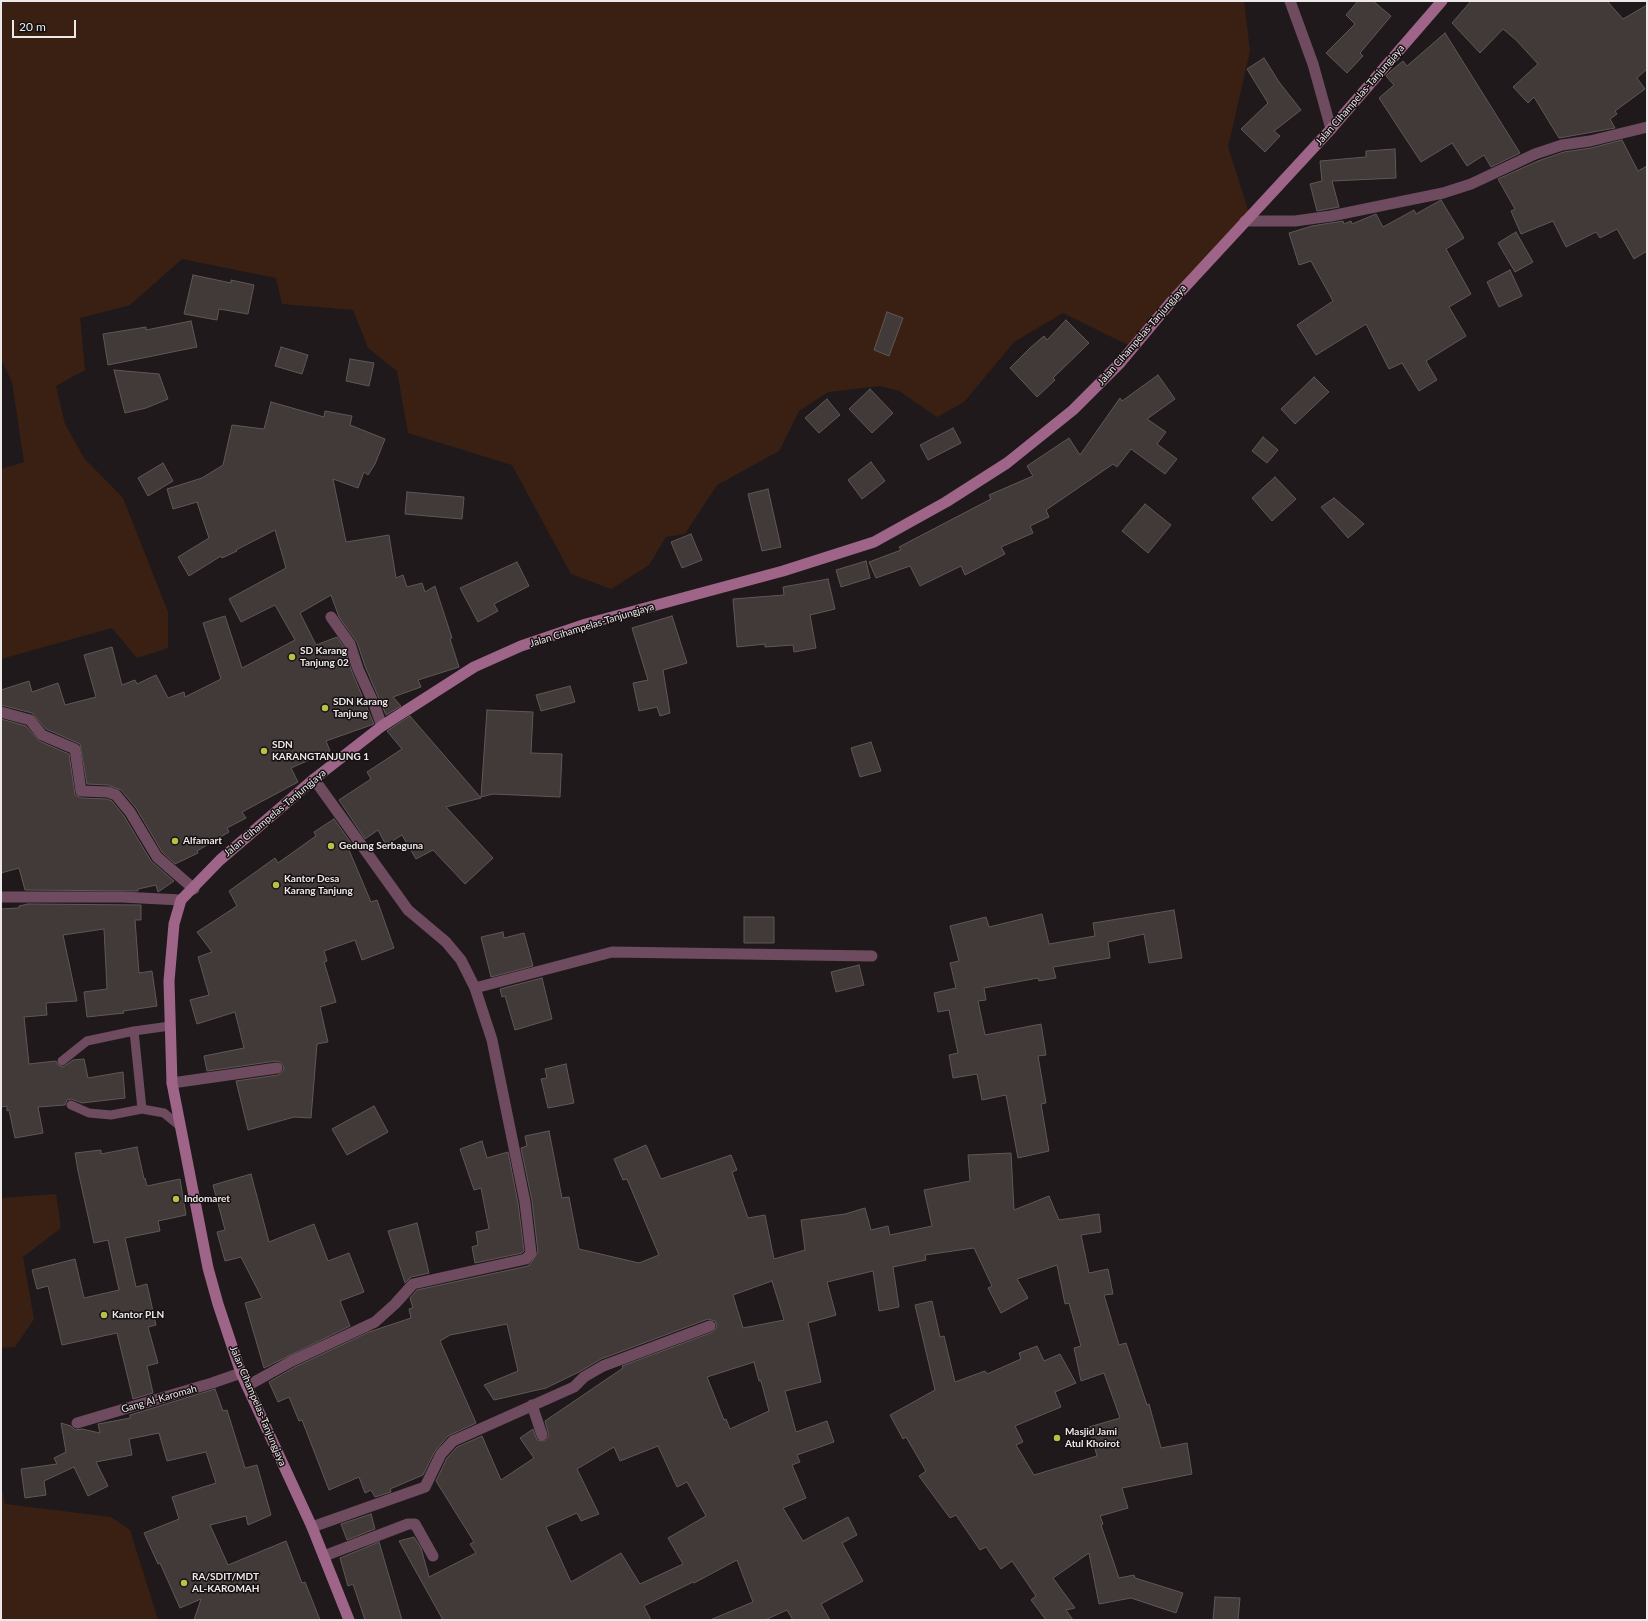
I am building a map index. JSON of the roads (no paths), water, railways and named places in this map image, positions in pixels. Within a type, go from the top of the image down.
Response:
[{"type":"main road","name":"Jalan Cihampelas-Tanjungjaya","points":[[349,1620],[312,1527],[241,1372],[218,1304],[208,1268],[172,1082],[169,982],[174,924],[182,900],[220,860],[314,779],[382,726],[474,666],[521,646],[586,624],[783,571],[874,542],[946,502],[1007,463],[1073,410],[1120,363],[1171,302],[1244,221],[1331,129],[1442,1]]},
{"type":"street","points":[[1290,1],[1313,64],[1331,129]]},
{"type":"street","points":[[1244,221],[1295,221],[1332,216],[1443,192],[1472,184],[1535,154],[1562,145],[1590,141],[1647,127]]},
{"type":"street","points":[[331,617],[350,644],[358,669],[382,726]]},
{"type":"street","points":[[1,712],[30,720],[42,734],[75,749],[82,791],[108,792],[116,795],[130,812],[157,857],[194,888]]},
{"type":"street","points":[[247,1386],[292,1361],[375,1322],[395,1304],[413,1284],[526,1259],[531,1253],[526,1202],[492,1040],[475,988],[461,960],[446,942],[408,910],[314,779]]},
{"type":"street","points":[[1,897],[122,897],[182,900]]},
{"type":"street","points":[[475,988],[612,952],[872,956]]},
{"type":"street","points":[[172,1082],[277,1068]]},
{"type":"street","points":[[312,1527],[425,1486],[446,1446],[453,1441],[532,1405],[574,1388],[584,1377],[603,1366],[710,1326]]},
{"type":"street","name":"Gang Al-Karomah","points":[[77,1423],[212,1383],[241,1372]]},
{"type":"street","points":[[532,1405],[542,1435]]},
{"type":"street","points":[[324,1556],[408,1524],[415,1524],[433,1556]]},
{"type":"lane","points":[[62,1061],[87,1041],[134,1031],[170,1026]]},
{"type":"lane","points":[[134,1031],[142,1109]]},
{"type":"lane","points":[[71,1105],[89,1113],[111,1115],[142,1109],[164,1113],[181,1127]]},
{"type":"place","name":"SD Karang Tanjung 02","points":[[292,657]]},
{"type":"place","name":"SDN Karang Tanjung","points":[[325,708]]},
{"type":"place","name":"SDN KARANGTANJUNG 1","points":[[264,751]]},
{"type":"place","name":"Alfamart","points":[[175,841]]},
{"type":"place","name":"Gedung Serbaguna","points":[[331,846]]},
{"type":"place","name":"Kantor Desa Karang Tanjung","points":[[276,885]]},
{"type":"place","name":"Indomaret","points":[[176,1199]]},
{"type":"place","name":"Kantor PLN","points":[[104,1315]]},
{"type":"place","name":"Masjid Jami Atul Khoirot","points":[[1057,1438]]},
{"type":"place","name":"RA/SDIT/MDT AL-KAROMAH","points":[[184,1583]]}]
